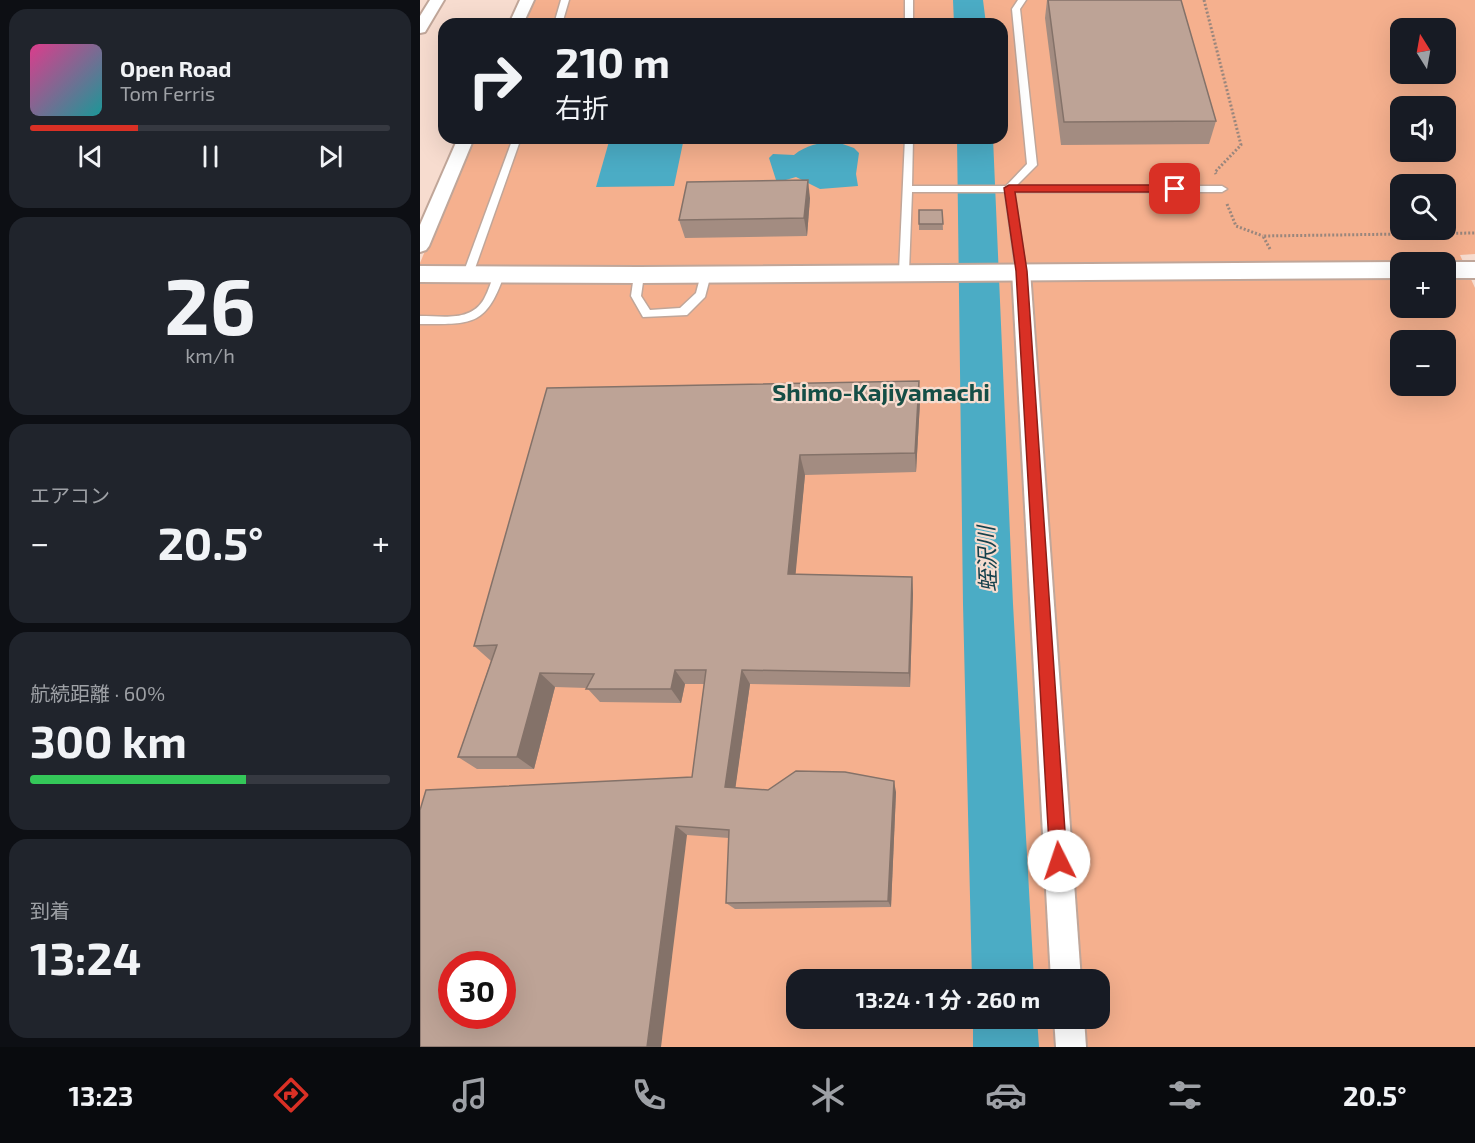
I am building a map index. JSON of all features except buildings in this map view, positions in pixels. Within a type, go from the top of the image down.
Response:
[{"type":"street","points":[[422,23],[436,0]]},
{"type":"street","points":[[519,18],[527,0]]},
{"type":"street","points":[[420,246],[463,144]]},
{"type":"street","points":[[420,274],[639,275],[1390,270]]},
{"type":"street","points":[[1456,270],[1475,270]]},
{"type":"street","points":[[1013,271],[1065,969]]},
{"type":"street","points":[[1070,1029],[1071,1047]]},
{"type":"lane","points":[[560,18],[566,0]]},
{"type":"lane","points":[[909,0],[909,18]]},
{"type":"lane","points":[[1013,271],[1009,188],[1032,165],[1016,9],[1022,0]]},
{"type":"lane","points":[[468,274],[515,144]]},
{"type":"lane","points":[[904,272],[909,144]]},
{"type":"lane","points":[[909,189],[1222,189]]},
{"type":"lane","points":[[639,275],[636,296],[647,314],[683,312],[701,294],[706,274]]},
{"type":"lane","points":[[420,320],[468,319],[479,313],[491,301],[499,275]]},
{"type":"path","points":[[1204,0],[1241,145],[1215,172],[1236,226],[1263,236],[1475,233]]},
{"type":"path","points":[[1263,236],[1282,271]]},
{"type":"shaded area","points":[[529,0],[1475,0],[1475,254],[1460,255],[1475,288],[1475,1047],[420,1047],[420,263],[470,144],[1008,144],[1008,18],[522,18]]},
{"type":"water","points":[[608,144],[683,144],[674,186],[596,187]]},
{"type":"water","points":[[818,144],[843,144],[854,148],[859,153],[856,174],[858,186],[820,189],[796,177],[779,182],[776,180],[769,158],[773,154],[794,155]]},
{"type":"waterway","name":"蛭沢川","points":[[968,0],[970,18]]},
{"type":"waterway","name":"蛭沢川","points":[[975,144],[988,604],[1003,969]]},
{"type":"waterway","name":"蛭沢川","points":[[1005,1029],[1006,1047]]},
{"type":"district","name":"Shimo-Kajiyamachi","points":[[881,391]]},
{"type":"route","points":[[1059,861],[1021,271],[1009,188],[1175,189]]}]
